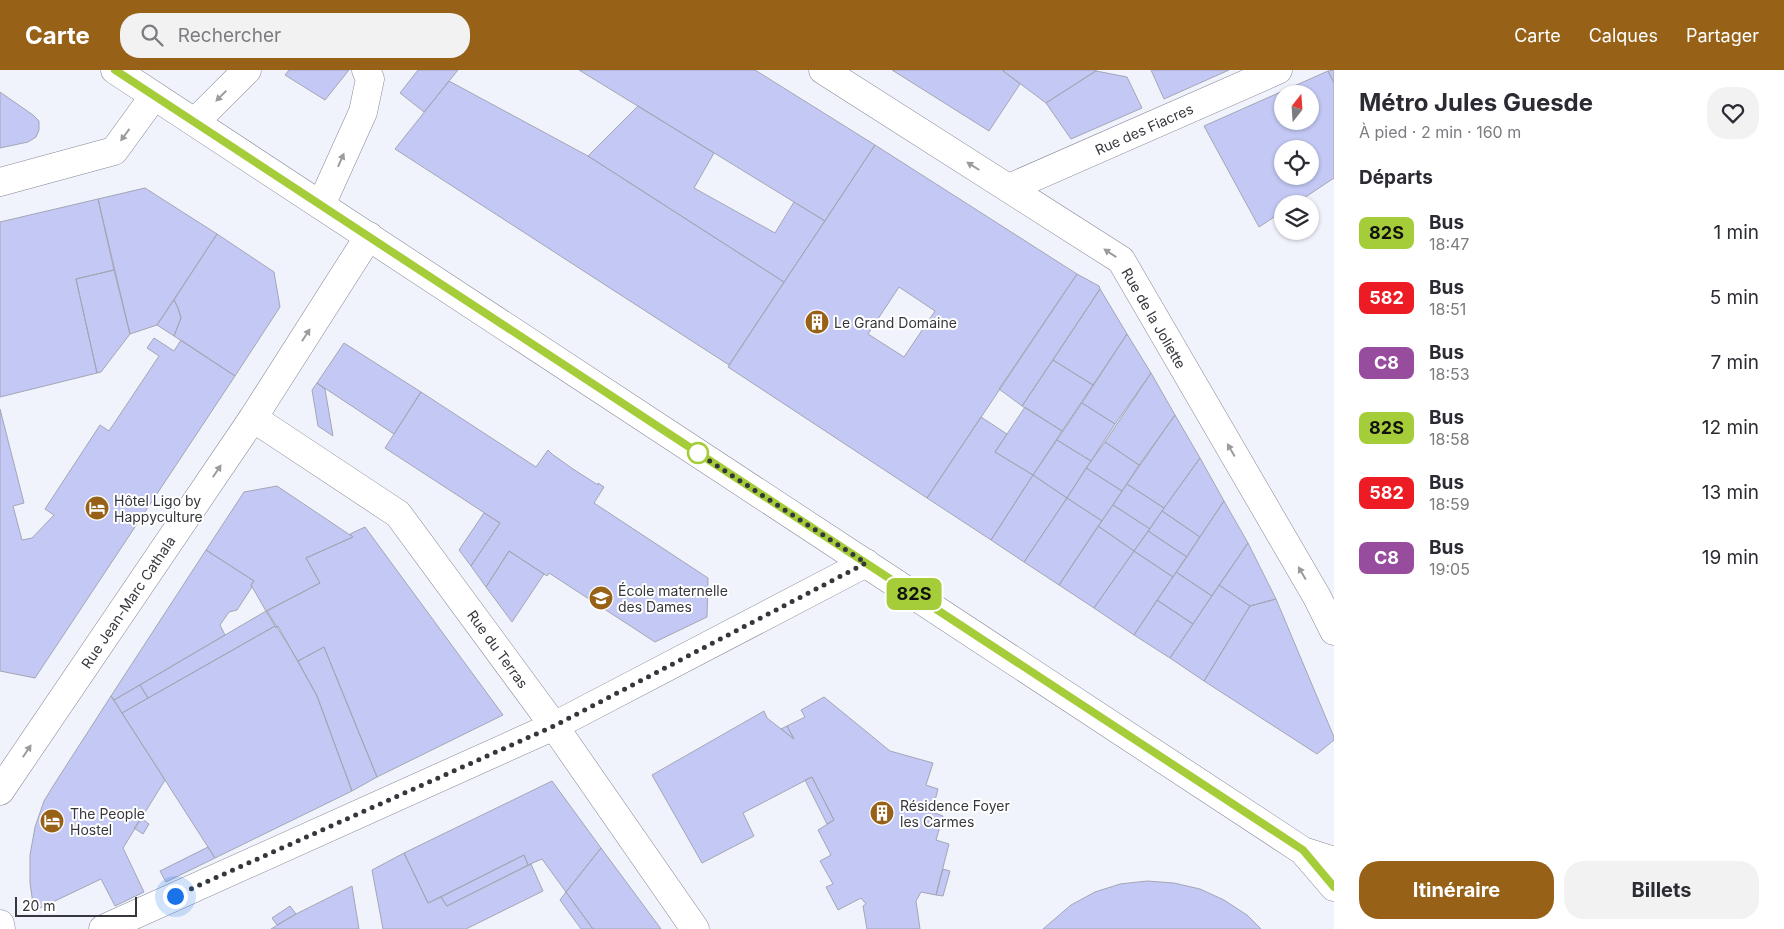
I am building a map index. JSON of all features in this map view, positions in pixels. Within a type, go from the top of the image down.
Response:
[{"type":"street","points":[[116,70],[1303,850],[1334,861]]},
{"type":"street","points":[[195,122],[247,70]]},
{"type":"street","points":[[321,205],[363,112],[370,79],[366,70]]},
{"type":"street","name":"Rue de la Joliette","points":[[823,70],[1120,260],[1326,597],[1334,631]]},
{"type":"street","name":"Rue des Fiacres","points":[[1009,188],[1278,70]]},
{"type":"street","points":[[0,182],[114,150],[154,96]]},
{"type":"street","name":"Rue Jean-Marc Cathala","points":[[0,791],[253,418],[370,236]]},
{"type":"street","name":"Rue du Terras","points":[[253,418],[398,514],[554,726],[694,929]]},
{"type":"street","points":[[103,929],[554,726],[866,563]]},
{"type":"street","points":[[1303,850],[1334,887]]},
{"type":"street","points":[[0,924],[1,929]]},
{"type":"building","points":[[289,70],[349,70],[325,100],[285,75]]},
{"type":"building","points":[[418,70],[458,70],[424,112],[400,93]]},
{"type":"building","points":[[579,70],[755,70],[875,145],[825,221]]},
{"type":"building","points":[[892,70],[1002,70],[1020,84],[989,131]]},
{"type":"building","points":[[1002,70],[1097,70],[1046,103]]},
{"type":"building","points":[[1151,70],[1229,70],[1164,99]]},
{"type":"building","points":[[1334,70],[1334,83],[1328,71]]},
{"type":"building","points":[[1096,71],[1127,77],[1142,108],[1071,139],[1046,103]]},
{"type":"building","points":[[1328,71],[1334,83],[1334,178],[1308,195],[1274,195],[1274,217],[1259,227],[1204,126],[1274,95],[1274,130],[1319,130],[1319,85],[1296,85]]},
{"type":"building","points":[[449,81],[588,156],[784,282],[729,365],[395,149]]},
{"type":"building","points":[[0,92],[39,121],[39,130],[36,137],[28,142],[0,148]]},
{"type":"building","points":[[638,106],[714,153],[694,188],[775,233],[794,202],[825,221],[784,282],[588,156]]},
{"type":"building","name":"Le Grand Domaine","points":[[875,145],[1077,274],[927,498],[728,367]],"holes":[[[899,287],[935,311],[904,357],[868,334]]]},
{"type":"building","points":[[145,188],[217,234],[157,325],[130,334],[98,199]]},
{"type":"building","points":[[98,199],[114,270],[76,279],[97,373],[0,397],[0,222]]},
{"type":"building","points":[[217,234],[274,272],[280,307],[235,376],[174,336],[181,318],[174,300]]},
{"type":"building","points":[[114,270],[130,334],[101,372],[97,373],[76,279]]},
{"type":"building","points":[[1077,274],[1099,286],[1100,289],[1022,406],[999,389]]},
{"type":"building","points":[[1100,289],[1127,334],[1093,385],[1053,360]]},
{"type":"building","points":[[174,300],[181,318],[174,336],[157,325]]},
{"type":"building","points":[[1127,334],[1151,373],[1115,424],[1082,403]]},
{"type":"building","name":"Hôtel Ligo by Happyculture","points":[[154,338],[174,351],[181,340],[235,376],[35,678],[0,671],[0,409],[24,503],[13,506],[22,540],[32,538],[54,515],[45,509],[100,425],[109,431],[159,356],[147,348]]},
{"type":"building","points":[[344,343],[421,392],[394,434],[317,383]]},
{"type":"building","points":[[1053,360],[1093,385],[1062,431],[1022,406]]},
{"type":"building","points":[[1151,373],[1175,415],[1139,465],[1105,442]]},
{"type":"building","points":[[317,383],[325,389],[333,436],[318,426],[312,390]]},
{"type":"building","points":[[421,392],[536,467],[548,450],[573,469],[604,487],[594,503],[708,578],[707,617],[655,642],[549,573],[547,576],[509,551],[486,587],[471,566],[500,523],[385,448]]},
{"type":"building","points":[[1082,403],[1115,424],[1091,461],[1057,440]]},
{"type":"building","points":[[1025,407],[1062,431],[1033,475],[995,452]]},
{"type":"building","points":[[1175,415],[1200,458],[1164,508],[1127,484]]},
{"type":"building","points":[[981,417],[1007,434],[995,452],[1033,475],[991,540],[927,498]]},
{"type":"building","points":[[1057,440],[1091,461],[1067,498],[1033,475]]},
{"type":"building","points":[[1105,442],[1139,465],[1122,491],[1086,468]]},
{"type":"building","points":[[1200,458],[1224,501],[1200,537],[1162,511]]},
{"type":"building","points":[[1086,468],[1122,491],[1102,521],[1067,498]]},
{"type":"building","points":[[1033,475],[1067,498],[1024,562],[991,540]]},
{"type":"building","points":[[1127,484],[1164,508],[1150,529],[1113,505]]},
{"type":"building","points":[[277,486],[353,537],[306,558],[320,583],[266,611],[251,585],[254,581],[206,550],[244,492]]},
{"type":"building","points":[[1067,498],[1102,521],[1059,585],[1024,562]]},
{"type":"building","points":[[1224,501],[1248,543],[1212,596],[1176,572]]},
{"type":"building","points":[[1113,505],[1150,529],[1134,551],[1098,526]]},
{"type":"building","points":[[1162,511],[1200,537],[1187,557],[1148,531]]},
{"type":"building","points":[[484,513],[500,523],[471,566],[459,550]]},
{"type":"building","points":[[1098,526],[1134,551],[1094,608],[1059,585]]},
{"type":"building","points":[[365,527],[503,715],[377,777],[324,647],[298,661],[267,611],[320,583],[306,558],[353,537],[350,534]]},
{"type":"building","points":[[1148,531],[1187,557],[1173,577],[1134,551]]},
{"type":"building","points":[[1248,543],[1276,599],[1250,606],[1219,585]]},
{"type":"building","points":[[206,550],[254,581],[237,610],[229,612],[220,625],[225,635],[114,700],[111,696]]},
{"type":"building","points":[[509,551],[544,574],[512,622],[486,587]]},
{"type":"building","points":[[1134,551],[1173,577],[1134,635],[1094,608]]},
{"type":"building","points":[[1176,572],[1212,596],[1193,624],[1157,600]]},
{"type":"building","points":[[1219,585],[1250,606],[1204,681],[1170,658]]},
{"type":"building","points":[[1276,599],[1334,737],[1334,740],[1317,754],[1204,681],[1250,606]]},
{"type":"building","points":[[1157,600],[1193,624],[1170,658],[1134,635]]},
{"type":"building","points":[[266,611],[275,626],[148,698],[140,685]]},
{"type":"building","points":[[275,626],[276,628],[278,626],[317,696],[352,791],[215,858],[122,713]]},
{"type":"building","points":[[324,647],[377,777],[352,791],[317,696],[298,661]]},
{"type":"building","points":[[140,685],[148,698],[122,713],[114,700]]},
{"type":"building","points":[[111,696],[165,780],[123,848],[144,892],[115,906],[101,879],[34,911],[30,883],[30,855],[35,827],[44,801]]},
{"type":"building","name":"Résidence Foyer les Carmes","points":[[824,697],[890,751],[933,763],[926,785],[938,789],[932,812],[943,816],[936,840],[949,844],[936,895],[921,892],[916,901],[920,929],[867,929],[863,906],[866,904],[861,898],[838,910],[826,887],[833,884],[820,861],[831,855],[818,830],[834,820],[812,777],[743,813],[754,836],[702,863],[652,775],[764,711],[767,718],[794,739],[787,726],[805,717],[801,710]]},
{"type":"building","points":[[787,726],[794,739],[781,729]]},
{"type":"building","points":[[812,777],[834,820],[827,824],[805,780]]},
{"type":"building","points":[[552,781],[601,848],[566,892],[542,859],[528,865],[524,855],[428,903],[404,853]]},
{"type":"building","points":[[141,818],[149,824],[143,834],[134,828]]},
{"type":"building","points":[[208,847],[215,858],[166,882],[160,871]]},
{"type":"building","points":[[601,848],[661,929],[593,929],[566,892]]},
{"type":"building","points":[[404,853],[428,903],[441,897],[447,906],[531,864],[543,891],[466,929],[383,929],[372,870]]},
{"type":"building","points":[[524,855],[528,865],[447,906],[441,897]]},
{"type":"building","points":[[943,869],[950,871],[943,896],[936,895]]},
{"type":"building","points":[[1147,881],[1174,883],[1200,889],[1224,900],[1247,915],[1261,929],[1043,929],[1071,905],[1095,892],[1120,884]]},
{"type":"building","points":[[352,886],[359,929],[271,929],[296,914]]},
{"type":"building","points":[[566,892],[593,929],[581,929],[560,900]]},
{"type":"building","points":[[290,906],[296,914],[277,925],[272,918]]},
{"type":"bus line","name":"82S","points":[[115,70],[1303,850],[1334,887]]},
{"type":"place","name":"Le Grand Domaine","points":[[817,322]]},
{"type":"place","name":"Hôtel Ligo by Happyculture","points":[[97,508]]},
{"type":"place","name":"École maternelle des Dames","points":[[601,598]]},
{"type":"place","name":"Résidence Foyer les Carmes","points":[[882,813]]},
{"type":"place","name":"The People Hostel","points":[[52,821]]},
{"type":"route","points":[[175,896],[554,726],[866,563],[696,452],[698,453]]}]
